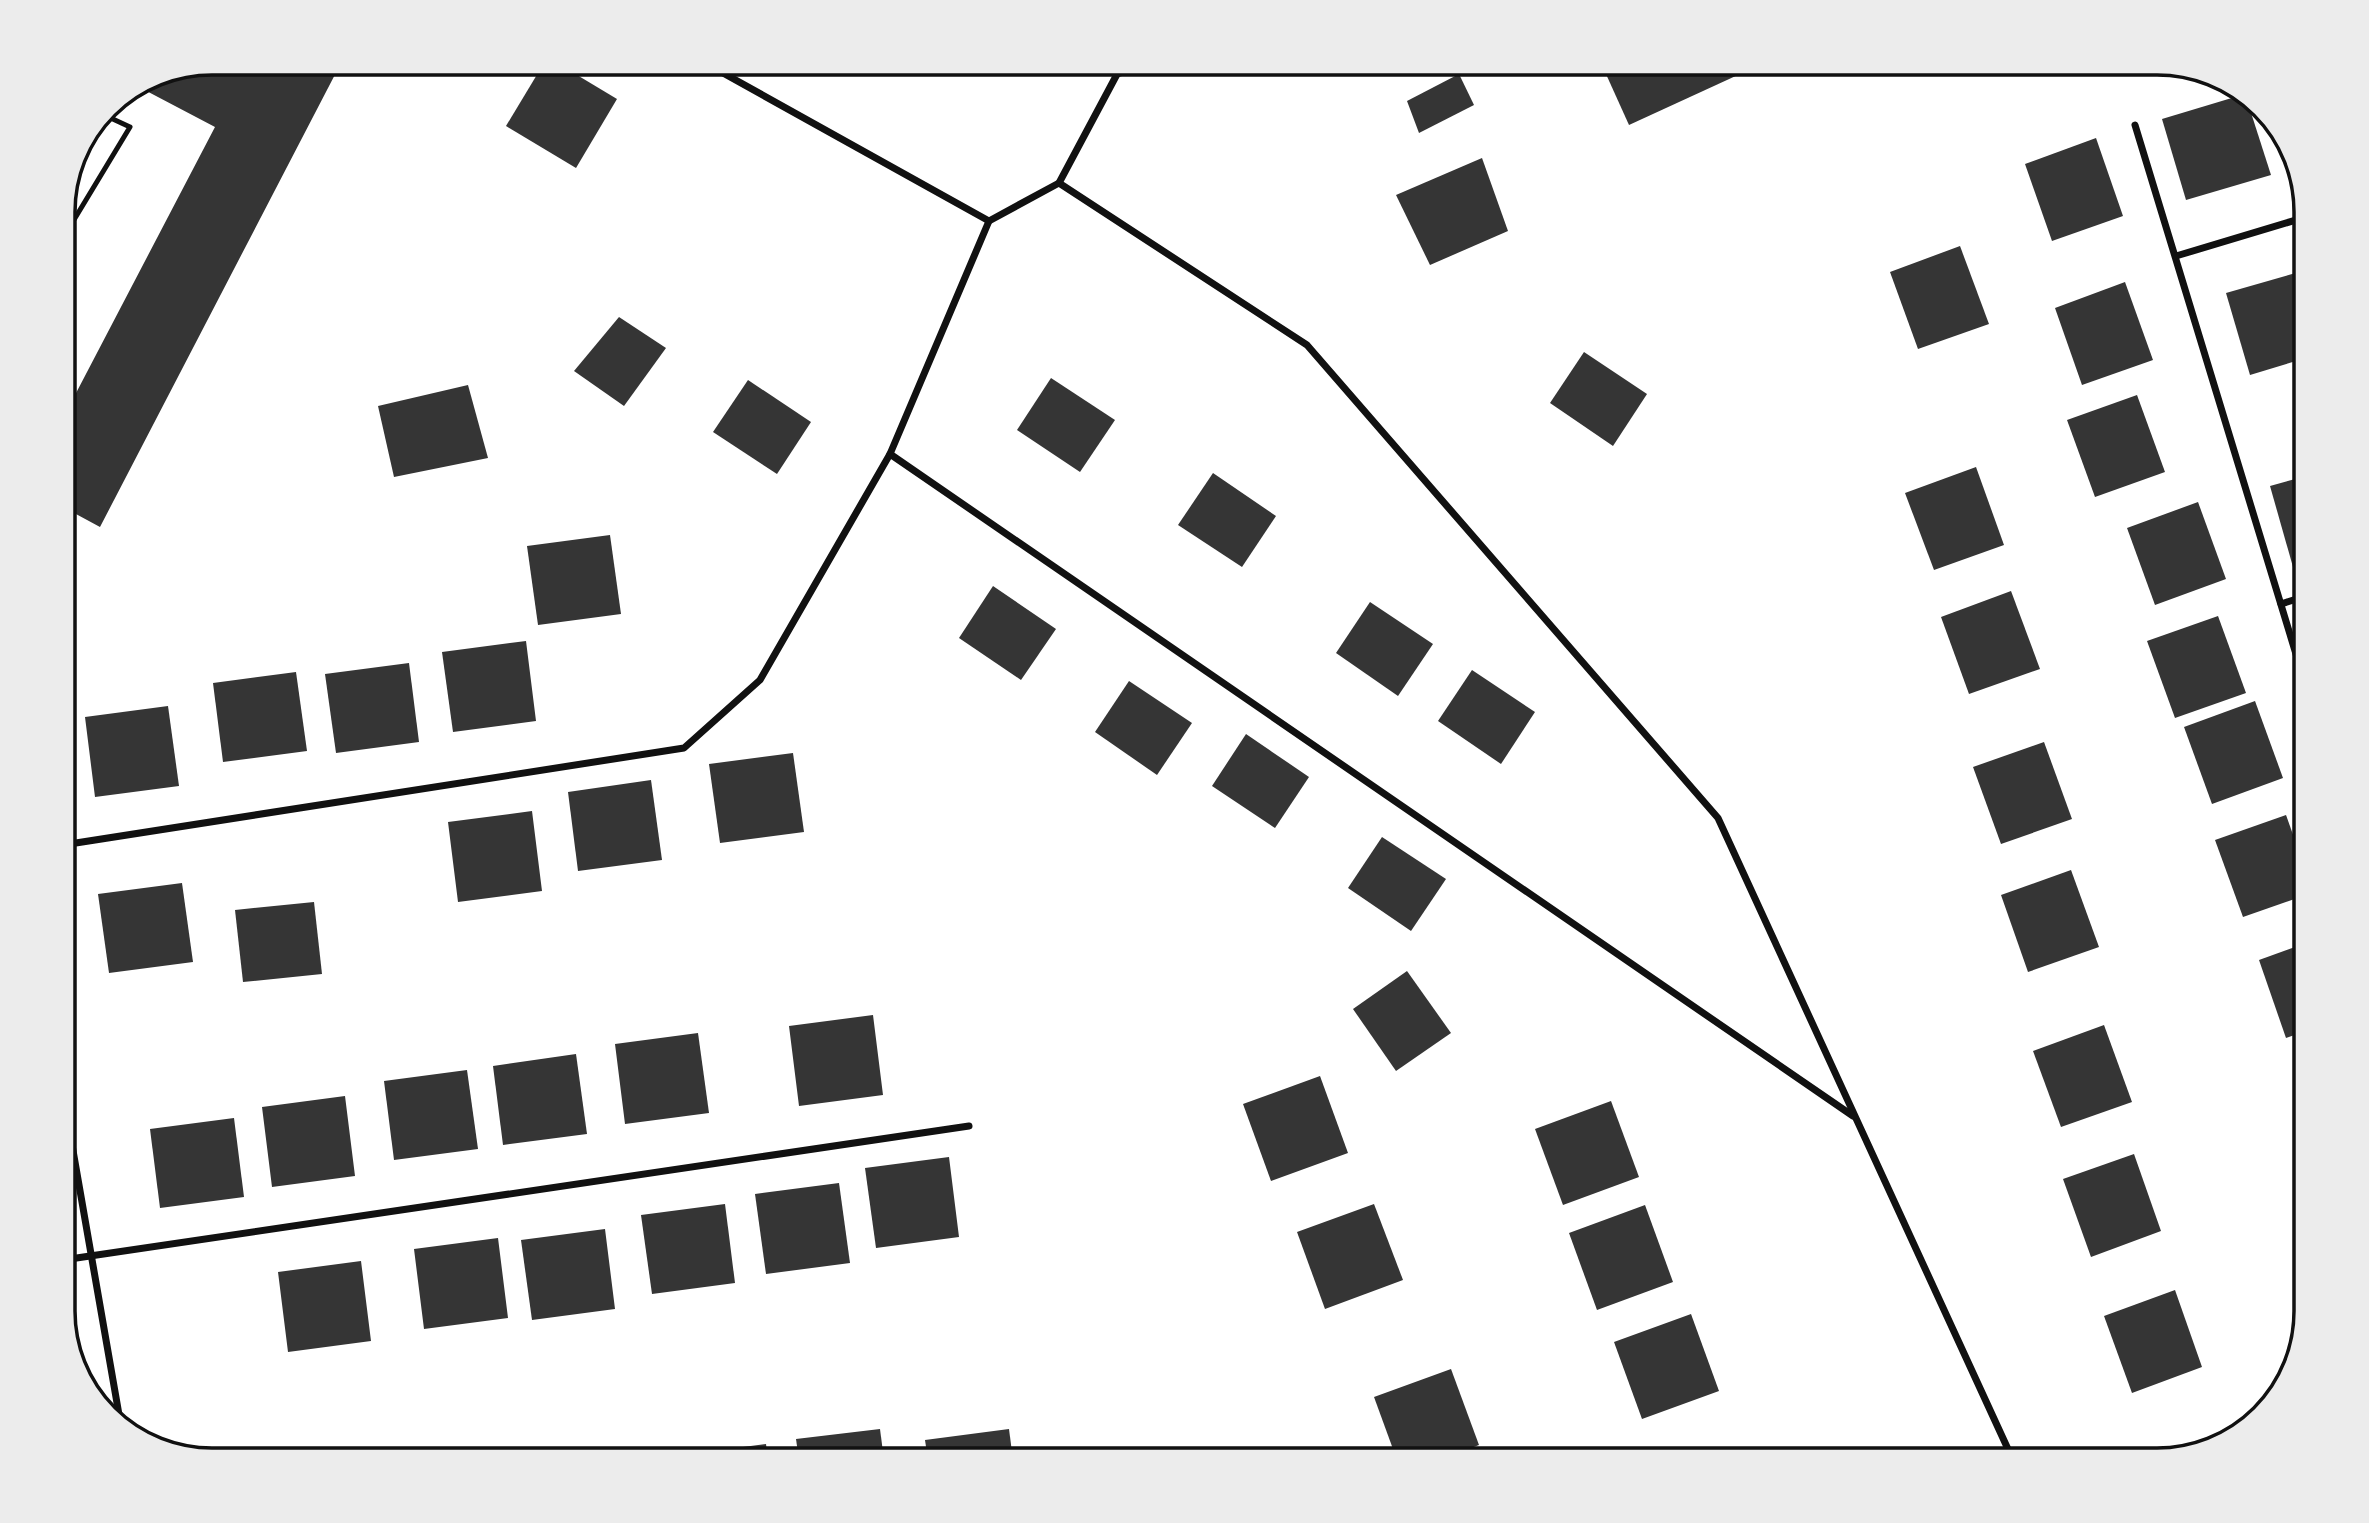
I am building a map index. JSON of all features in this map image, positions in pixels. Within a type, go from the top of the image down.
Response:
[{"type":"street","points":[[727,75],[989,221]]},
{"type":"street","points":[[76,843],[684,748],[760,680],[890,454],[989,221],[1059,183],[1116,75]]},
{"type":"street","points":[[2135,125],[2294,647]]},
{"type":"street","points":[[1059,183],[1307,345],[1718,818],[2008,1448]]},
{"type":"street","points":[[2176,256],[2294,221]]},
{"type":"street","points":[[890,454],[1856,1117]]},
{"type":"street","points":[[2281,604],[2294,600]]},
{"type":"street","points":[[76,1259],[969,1126]]},
{"type":"street","points":[[76,1164],[118,1411]]},
{"type":"lane","points":[[76,217],[130,127],[112,119]]},
{"type":"building","points":[[335,75],[100,527],[76,514],[76,393],[215,127],[148,92],[195,76]]},
{"type":"building","points":[[537,75],[577,75],[617,99],[576,168],[506,126]]},
{"type":"building","points":[[1459,75],[1474,105],[1419,133],[1407,101]]},
{"type":"building","points":[[1606,75],[1738,75],[1629,125]]},
{"type":"building","points":[[2233,98],[2251,113],[2271,175],[2186,200],[2162,119]]},
{"type":"building","points":[[2096,138],[2123,216],[2052,241],[2025,164]]},
{"type":"building","points":[[1482,158],[1508,231],[1430,265],[1396,195]]},
{"type":"building","points":[[1960,246],[1989,324],[1918,349],[1890,272]]},
{"type":"building","points":[[2294,273],[2294,362],[2250,375],[2226,293]]},
{"type":"building","points":[[2125,282],[2153,360],[2082,385],[2055,308]]},
{"type":"building","points":[[619,317],[666,348],[624,406],[574,371]]},
{"type":"building","points":[[1584,352],[1647,394],[1613,446],[1550,403]]},
{"type":"building","points":[[1051,378],[1115,420],[1080,472],[1017,430]]},
{"type":"building","points":[[748,380],[811,422],[777,474],[713,432]]},
{"type":"building","points":[[468,385],[488,458],[394,477],[378,406]]},
{"type":"building","points":[[2137,395],[2165,472],[2095,497],[2067,420]]},
{"type":"building","points":[[1976,467],[2004,545],[1934,570],[1905,493]]},
{"type":"building","points":[[1213,473],[1276,516],[1242,567],[1178,525]]},
{"type":"building","points":[[2294,479],[2294,567],[2293,567],[2270,486]]},
{"type":"building","points":[[2198,502],[2226,579],[2155,605],[2127,528]]},
{"type":"building","points":[[610,535],[621,614],[538,625],[527,546]]},
{"type":"building","points":[[993,586],[1056,629],[1021,680],[959,638]]},
{"type":"building","points":[[2011,591],[2040,669],[1969,694],[1941,617]]},
{"type":"building","points":[[1370,602],[1433,644],[1398,696],[1336,653]]},
{"type":"building","points":[[2218,616],[2246,693],[2175,718],[2147,641]]},
{"type":"building","points":[[526,641],[536,721],[453,732],[442,652]]},
{"type":"building","points":[[409,663],[419,742],[336,753],[325,674]]},
{"type":"building","points":[[1472,670],[1535,712],[1501,764],[1438,721]]},
{"type":"building","points":[[296,672],[307,751],[223,762],[213,683]]},
{"type":"building","points":[[1129,681],[1192,723],[1157,775],[1095,732]]},
{"type":"building","points":[[2255,701],[2283,778],[2212,804],[2184,727]]},
{"type":"building","points":[[168,706],[179,786],[95,797],[85,717]]},
{"type":"building","points":[[1246,734],[1309,777],[1275,828],[1212,786]]},
{"type":"building","points":[[2044,742],[2072,819],[2001,844],[1973,767]]},
{"type":"building","points":[[793,753],[804,832],[720,843],[709,764]]},
{"type":"building","points":[[651,780],[662,860],[578,871],[568,792]]},
{"type":"building","points":[[532,811],[542,891],[458,902],[448,822]]},
{"type":"building","points":[[2286,815],[2294,837],[2294,899],[2243,917],[2215,840]]},
{"type":"building","points":[[1382,837],[1446,879],[1411,931],[1348,888]]},
{"type":"building","points":[[2071,870],[2099,947],[2028,972],[2001,895]]},
{"type":"building","points":[[182,883],[193,962],[109,973],[98,894]]},
{"type":"building","points":[[314,902],[322,974],[243,982],[235,910]]},
{"type":"building","points":[[2294,947],[2294,1035],[2286,1038],[2259,960]]},
{"type":"building","points":[[1407,971],[1451,1033],[1396,1071],[1353,1009]]},
{"type":"building","points":[[873,1015],[883,1095],[799,1106],[789,1026]]},
{"type":"building","points":[[2104,1025],[2132,1102],[2061,1127],[2033,1051]]},
{"type":"building","points":[[698,1033],[709,1113],[625,1124],[615,1044]]},
{"type":"building","points":[[576,1054],[587,1134],[503,1145],[493,1066]]},
{"type":"building","points":[[467,1070],[478,1149],[394,1160],[384,1081]]},
{"type":"building","points":[[1320,1076],[1348,1153],[1271,1181],[1243,1104]]},
{"type":"building","points":[[345,1096],[355,1176],[272,1187],[262,1107]]},
{"type":"building","points":[[1611,1101],[1639,1177],[1563,1205],[1535,1129]]},
{"type":"building","points":[[234,1118],[244,1197],[160,1208],[150,1129]]},
{"type":"building","points":[[2134,1154],[2161,1231],[2091,1257],[2063,1179]]},
{"type":"building","points":[[949,1157],[959,1237],[876,1248],[865,1168]]},
{"type":"building","points":[[839,1183],[850,1263],[766,1274],[755,1194]]},
{"type":"building","points":[[725,1204],[735,1283],[652,1294],[641,1215]]},
{"type":"building","points":[[1374,1204],[1403,1280],[1325,1309],[1297,1232]]},
{"type":"building","points":[[1645,1205],[1673,1282],[1597,1310],[1569,1233]]},
{"type":"building","points":[[605,1229],[615,1309],[532,1320],[521,1240]]},
{"type":"building","points":[[498,1238],[508,1318],[424,1329],[414,1249]]},
{"type":"building","points":[[361,1261],[371,1341],[288,1352],[278,1272]]},
{"type":"building","points":[[2175,1290],[2202,1367],[2132,1393],[2104,1316]]},
{"type":"building","points":[[1691,1314],[1719,1391],[1642,1419],[1614,1342]]},
{"type":"building","points":[[1451,1369],[1479,1445],[1471,1448],[1393,1448],[1374,1397]]},
{"type":"building","points":[[880,1429],[882,1448],[797,1448],[796,1439]]},
{"type":"building","points":[[1009,1429],[1011,1448],[926,1448],[925,1440]]},
{"type":"building","points":[[766,1444],[766,1448],[735,1448]]}]
